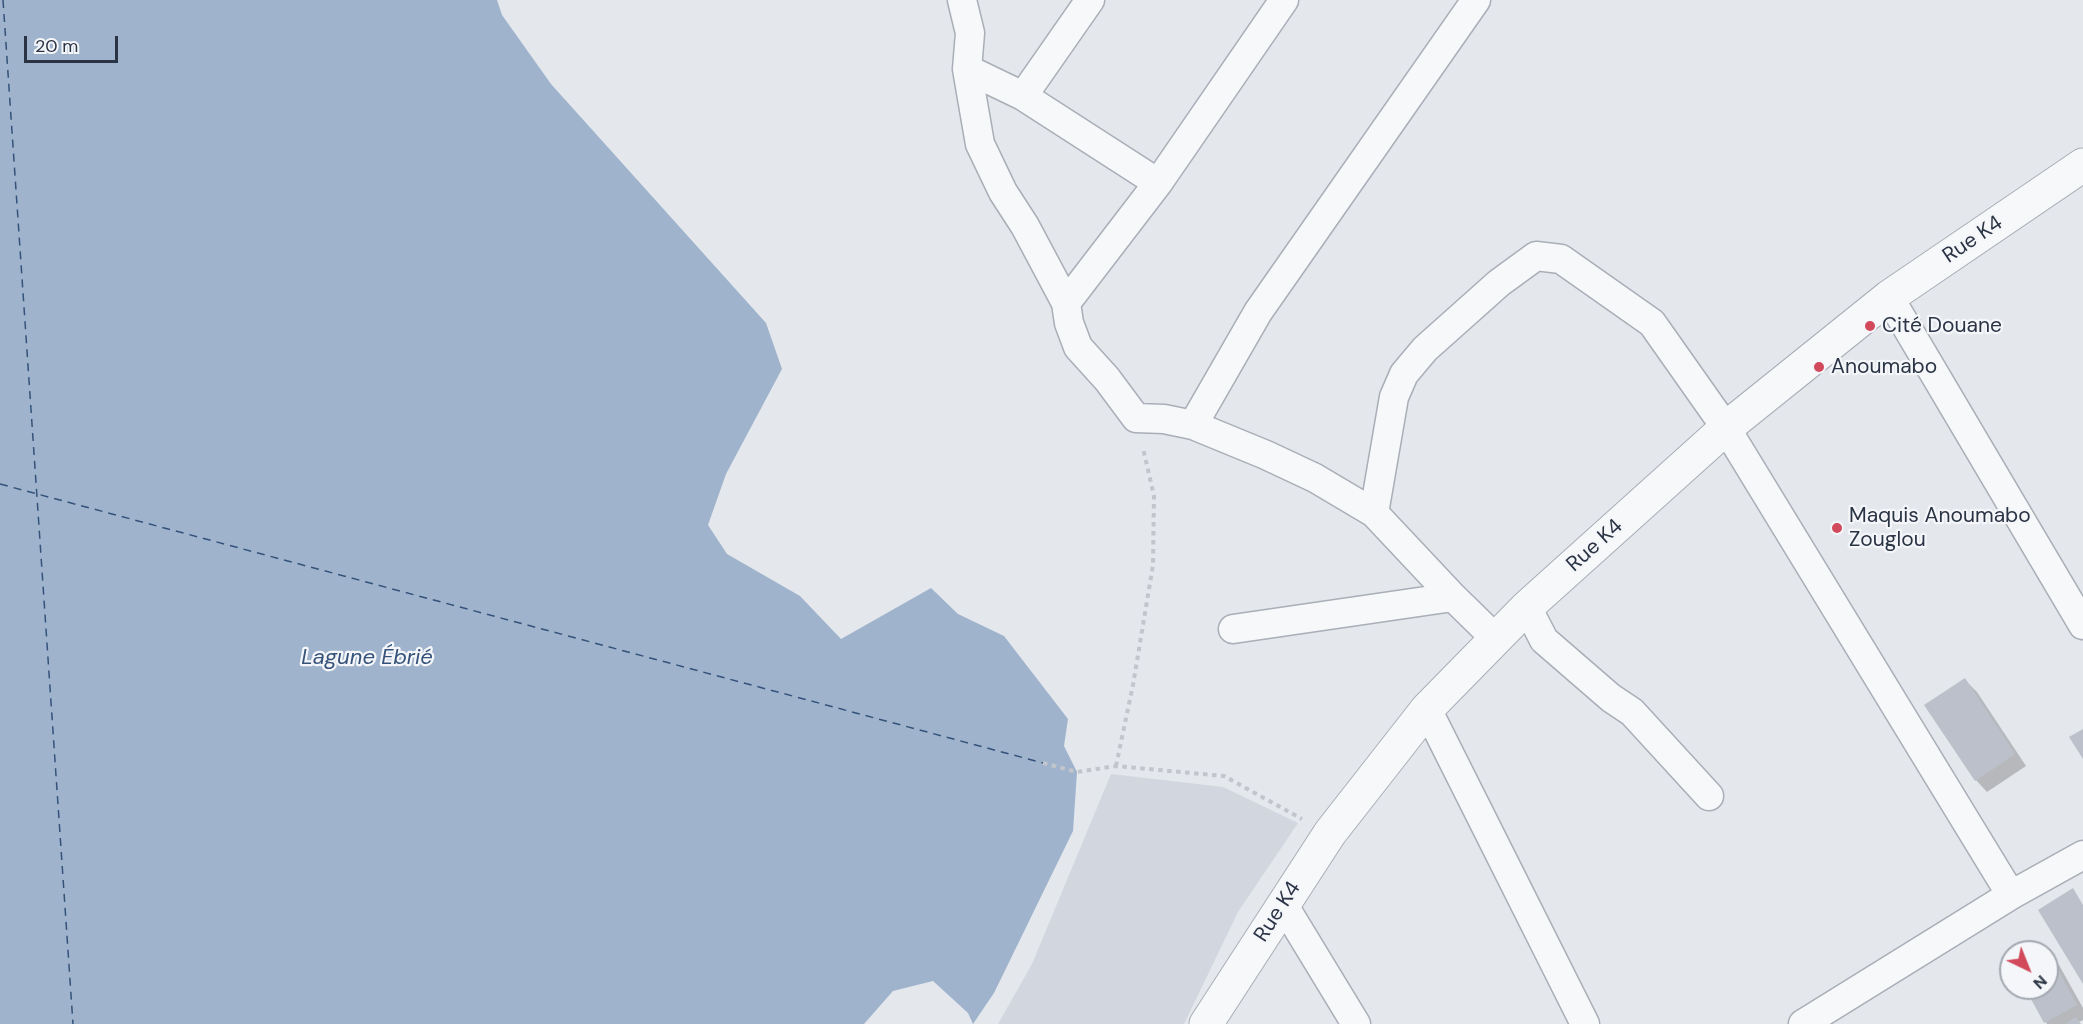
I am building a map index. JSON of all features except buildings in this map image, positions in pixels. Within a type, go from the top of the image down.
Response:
[{"type":"street","points":[[962,0],[970,33],[967,69],[980,144],[1003,192],[1025,226],[1066,303],[1069,323],[1078,347],[1107,379],[1136,418],[1164,419],[1193,425],[1315,478],[1374,513],[1496,639]]},
{"type":"street","points":[[1023,96],[1090,0]]},
{"type":"street","points":[[1066,303],[1158,183],[1284,0]]},
{"type":"street","points":[[1193,425],[1258,312],[1476,0]]},
{"type":"street","points":[[967,69],[1023,96],[1158,183]]},
{"type":"street","name":"Rue K4","points":[[1206,1024],[1330,833],[1427,709],[1527,607],[1726,428],[1889,297],[2083,165]]},
{"type":"street","points":[[1374,513],[1394,397],[1404,374],[1433,342],[1499,282],[1536,256],[1561,259],[1652,322],[1726,428],[2011,895]]},
{"type":"street","points":[[1889,297],[2083,625]]},
{"type":"street","points":[[1233,629],[1453,597]]},
{"type":"street","points":[[1527,607],[1544,640],[1604,692],[1632,712],[1709,796]]},
{"type":"street","points":[[1427,709],[1585,1024]]},
{"type":"street","points":[[1803,1024],[2011,895],[2083,855]]},
{"type":"street","points":[[1282,904],[1356,1024]]},
{"type":"path","points":[[1116,766],[1133,685],[1153,565],[1154,496],[1136,418]]},
{"type":"path","points":[[1043,763],[1077,772],[1116,766],[1224,776],[1330,833]]},
{"type":"shaded area","points":[[1111,774],[1223,787],[1298,823],[1238,912],[1184,1024],[998,1024],[1032,964]]},
{"type":"water","name":"Lagune Ébrié","points":[[0,0],[497,0],[502,15],[551,84],[766,323],[782,369],[726,474],[708,525],[727,554],[800,596],[841,639],[931,588],[958,614],[1004,636],[1068,719],[1064,746],[1077,772],[1073,831],[994,993],[973,1024],[968,1013],[933,981],[893,991],[864,1024],[0,1024]]},
{"type":"ferry route","points":[[3,0],[73,1024]]},
{"type":"ferry route","points":[[0,484],[1043,763]]},
{"type":"place","name":"Cité Douane","points":[[1870,326]]},
{"type":"place","name":"Anoumabo","points":[[1819,367]]},
{"type":"place","name":"Maquis Anoumabo Zouglou","points":[[1837,528]]}]
